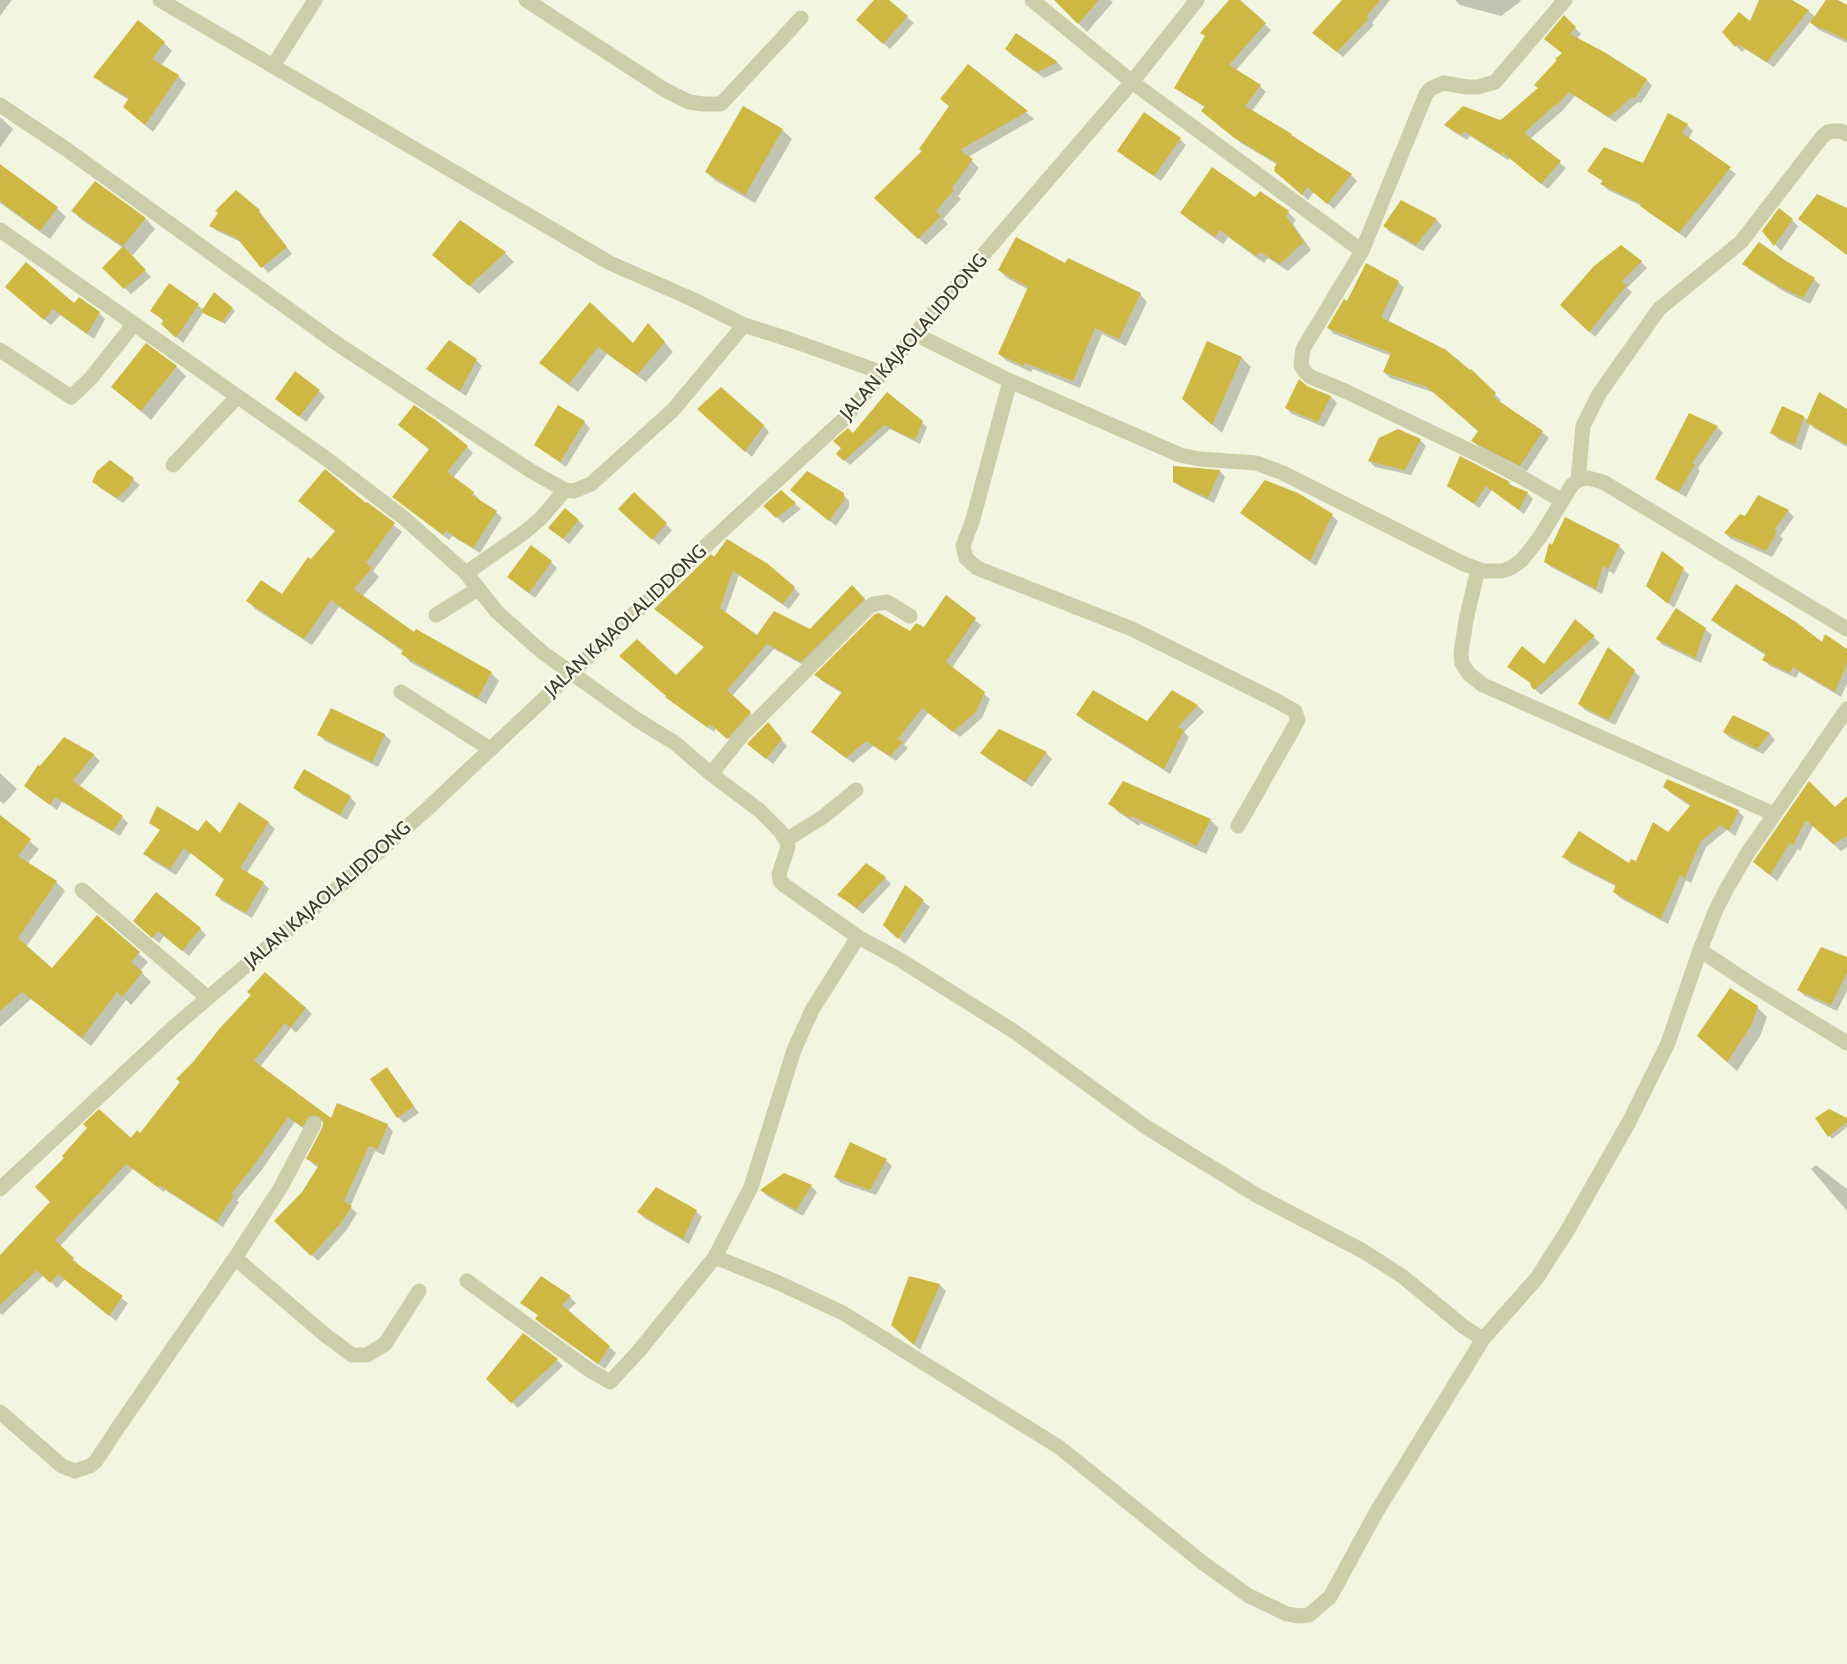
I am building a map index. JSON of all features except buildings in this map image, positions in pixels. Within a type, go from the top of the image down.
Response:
[{"type":"street","points":[[160,0],[610,263],[692,299],[744,326],[788,339],[883,373]]},
{"type":"street","points":[[273,66],[315,0]]},
{"type":"street","points":[[526,0],[665,90],[689,102],[703,104],[721,104],[801,18]]},
{"type":"street","points":[[1032,0],[1132,82],[1362,250]]},
{"type":"street","name":"JALAN KAJAOLALIDDONG","points":[[0,1189],[176,1026],[426,810],[709,543],[844,419],[864,398],[915,334],[1132,82],[1197,0]]},
{"type":"street","points":[[1562,501],[1523,478],[1306,373],[1301,365],[1303,349],[1362,250],[1426,94],[1430,89],[1443,84],[1473,87],[1495,82],[1565,0]]},
{"type":"street","points":[[0,105],[66,149],[336,343],[530,471],[565,490],[574,491],[591,484],[630,450],[673,410],[744,326]]},
{"type":"street","points":[[1578,480],[1583,426],[1599,394],[1659,309],[1741,242],[1813,148],[1828,132],[1842,131],[1847,134]]},
{"type":"street","points":[[0,230],[324,457],[404,518],[466,573],[497,612],[557,664],[636,719],[675,743],[711,774],[759,810],[780,831],[786,840],[788,847],[779,874],[780,881],[858,937],[897,958],[1015,1032],[1146,1127],[1258,1196],[1363,1251],[1402,1276],[1464,1327],[1484,1339]]},
{"type":"street","points":[[0,350],[71,397],[92,378],[134,324]]},
{"type":"street","points":[[915,334],[1010,381],[1180,455],[1256,463],[1283,473],[1464,564],[1493,572],[1511,568],[1522,560],[1540,537],[1572,485],[1578,480],[1588,478],[1603,482],[1846,628]]},
{"type":"street","points":[[1010,381],[963,546],[966,558],[977,568],[1132,629],[1295,711],[1298,720],[1238,826]]},
{"type":"street","points":[[173,465],[237,397]]},
{"type":"street","points":[[466,573],[525,532],[542,517],[565,490]]},
{"type":"street","points":[[1478,568],[1466,620],[1462,653],[1462,663],[1469,674],[1476,680],[1483,685],[1774,814]]},
{"type":"street","points":[[436,615],[478,589]]},
{"type":"street","points":[[711,774],[743,734],[870,607],[874,604],[887,602],[910,616]]},
{"type":"street","points":[[401,692],[490,750]]},
{"type":"street","points":[[715,1257],[779,1283],[843,1314],[1059,1447],[1203,1564],[1249,1596],[1287,1614],[1309,1615],[1330,1598],[1378,1511],[1484,1339],[1537,1278],[1567,1231],[1629,1122],[1668,1043],[1700,950],[1726,890],[1747,854],[1847,709]]},
{"type":"street","points":[[786,840],[823,817],[856,790]]},
{"type":"street","points":[[82,890],[208,998]]},
{"type":"street","points":[[468,1281],[588,1369],[610,1382],[638,1352],[715,1257],[751,1187],[794,1050],[812,1010],[858,937]]},
{"type":"street","points":[[1700,950],[1754,986],[1847,1043]]},
{"type":"street","points":[[0,1412],[62,1466],[75,1471],[96,1462],[281,1187],[314,1124]]},
{"type":"street","points":[[235,1258],[324,1334],[352,1355],[358,1356],[376,1351],[385,1344],[419,1291]]}]
